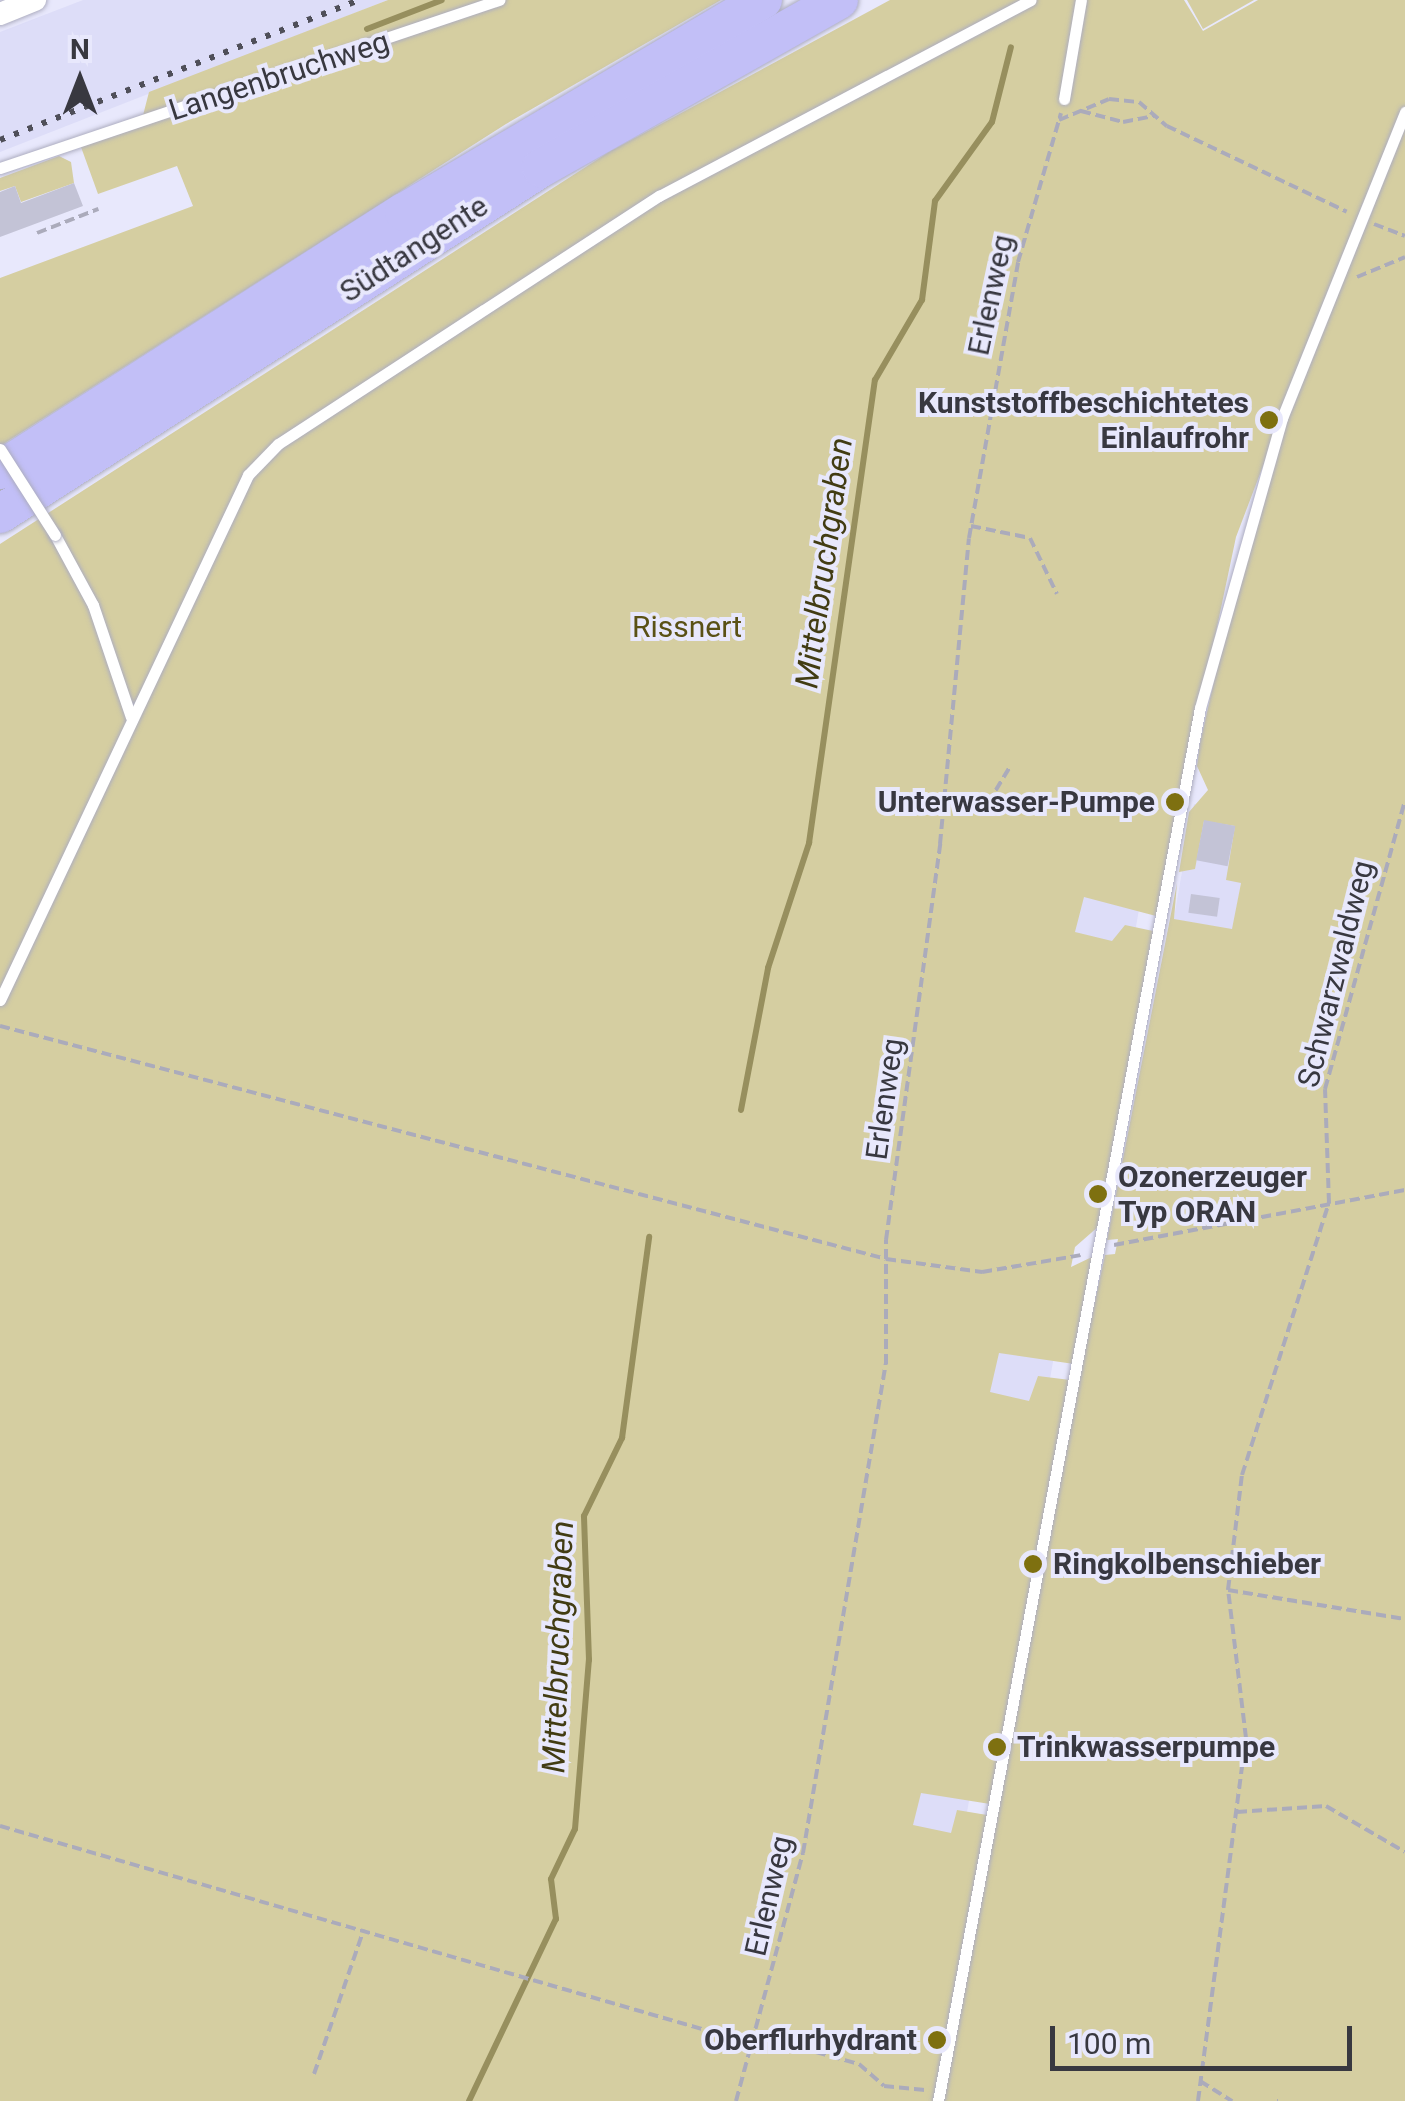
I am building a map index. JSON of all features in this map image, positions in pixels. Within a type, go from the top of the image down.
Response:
[{"type":"highway","name":"Südtangente","points":[[0,470],[564,112],[763,0]]},
{"type":"highway","name":"Südtangente","points":[[0,514],[541,168],[839,0]]},
{"type":"street","points":[[0,14],[35,0]]},
{"type":"lane","name":"Langenbruchweg","points":[[0,168],[499,0]]},
{"type":"lane","points":[[0,1000],[248,475],[278,444],[659,196],[1030,0]]},
{"type":"lane","points":[[1064,99],[1082,0]]},
{"type":"lane","points":[[938,2097],[1228,592],[1334,287],[1405,112]]},
{"type":"lane","points":[[0,449],[93,604],[132,717]]},
{"type":"path","points":[[1059,120],[1125,98],[1362,219],[1405,236]]},
{"type":"path","name":"Erlenweg","points":[[736,2101],[758,2036],[804,1853],[886,1364],[886,1259],[944,802],[970,526],[1018,262],[1064,99]]},
{"type":"path","points":[[1081,111],[1123,122],[1154,116]]},
{"type":"path","points":[[37,233],[98,209]]},
{"type":"path","points":[[1334,287],[1405,256]]},
{"type":"path","points":[[970,526],[1030,538],[1057,594]]},
{"type":"path","points":[[944,802],[988,803],[1012,764]]},
{"type":"path","name":"Schwarzwaldweg","points":[[1198,2101],[1246,1738],[1228,1590],[1257,1410],[1306,1299],[1329,1203],[1326,1089],[1405,800]]},
{"type":"path","points":[[0,1026],[886,1259],[982,1272],[1050,1266],[1100,1248],[1405,1190]]},
{"type":"path","points":[[1228,1590],[1405,1619]]},
{"type":"path","points":[[1237,1812],[1326,1806],[1405,1852]]},
{"type":"path","points":[[0,1826],[755,2044]]},
{"type":"path","points":[[314,2074],[364,1929]]},
{"type":"path","points":[[516,1972],[523,1966]]},
{"type":"path","points":[[541,1980],[542,1971]]},
{"type":"path","points":[[758,2036],[859,2064],[884,2086],[938,2097]]},
{"type":"path","points":[[1200,2081],[1232,2101]]},
{"type":"shaded area","points":[[83,0],[388,0],[0,152],[0,32]]},
{"type":"shaded area","points":[[1194,804],[1253,814],[1233,930],[1174,919]]},
{"type":"shaded area","points":[[1062,874],[1143,888],[1130,963],[1049,949]]},
{"type":"shaded area","points":[[975,1332],[1056,1346],[1043,1421],[962,1407]]},
{"type":"shaded area","points":[[891,1771],[972,1785],[959,1860],[878,1846]]},
{"type":"green space","points":[[388,0],[721,0],[506,124],[0,446],[0,278],[193,206],[177,166],[98,194],[81,147],[140,127],[149,92]]},
{"type":"green space","name":"Rissnert","points":[[890,0],[1184,0],[1203,31],[1258,0],[1405,0],[1405,2101],[943,2101],[1090,1324],[1105,1255],[1115,1254],[1118,1239],[1107,1240],[1177,883],[1174,919],[1232,929],[1241,883],[1226,880],[1235,826],[1204,821],[1195,869],[1179,872],[1189,812],[1208,790],[1197,766],[1200,743],[1242,558],[1291,405],[1373,209],[1363,203],[1236,537],[1156,916],[1084,897],[1075,932],[1112,941],[1125,925],[1153,931],[1099,1226],[1075,1247],[1071,1267],[1094,1256],[1074,1364],[999,1353],[990,1392],[1029,1401],[1038,1376],[1070,1380],[990,1804],[921,1793],[913,1825],[951,1833],[957,1810],[987,1815],[933,2101],[0,2101],[0,544],[609,152]]},
{"type":"green space","points":[[1187,0],[1254,0],[1203,29]]},
{"type":"green space","points":[[59,156],[71,162],[74,183],[21,202],[15,186],[0,191],[0,178]]},
{"type":"building","points":[[74,183],[83,206],[0,237],[0,192],[15,186],[21,203]]},
{"type":"building","points":[[1204,820],[1235,826],[1228,866],[1196,860]]},
{"type":"building","points":[[1191,894],[1220,898],[1217,917],[1188,913]]},
{"type":"waterway","points":[[367,29],[442,0]]},
{"type":"waterway","name":"Mittelbruchgraben","points":[[741,1110],[768,968],[809,843],[875,380],[922,300],[935,201],[992,122],[1011,47]]},
{"type":"waterway","name":"Mittelbruchgraben","points":[[469,2101],[556,1919],[551,1879],[575,1829],[589,1660],[584,1516],[622,1438],[649,1237]]},
{"type":"railway","points":[[0,140],[359,0]]},
{"type":"place","name":"Kunststoffbeschichtetes Einlaufrohr","points":[[1269,420]]},
{"type":"place","name":"Unterwasser-Pumpe","points":[[1175,802]]},
{"type":"place","name":"Ozonerzeuger Typ ORAN","points":[[1098,1194]]},
{"type":"place","name":"Ringkolbenschieber","points":[[1033,1564]]},
{"type":"place","name":"Trinkwasserpumpe","points":[[997,1747]]},
{"type":"place","name":"Oberflurhydrant","points":[[937,2040]]}]
